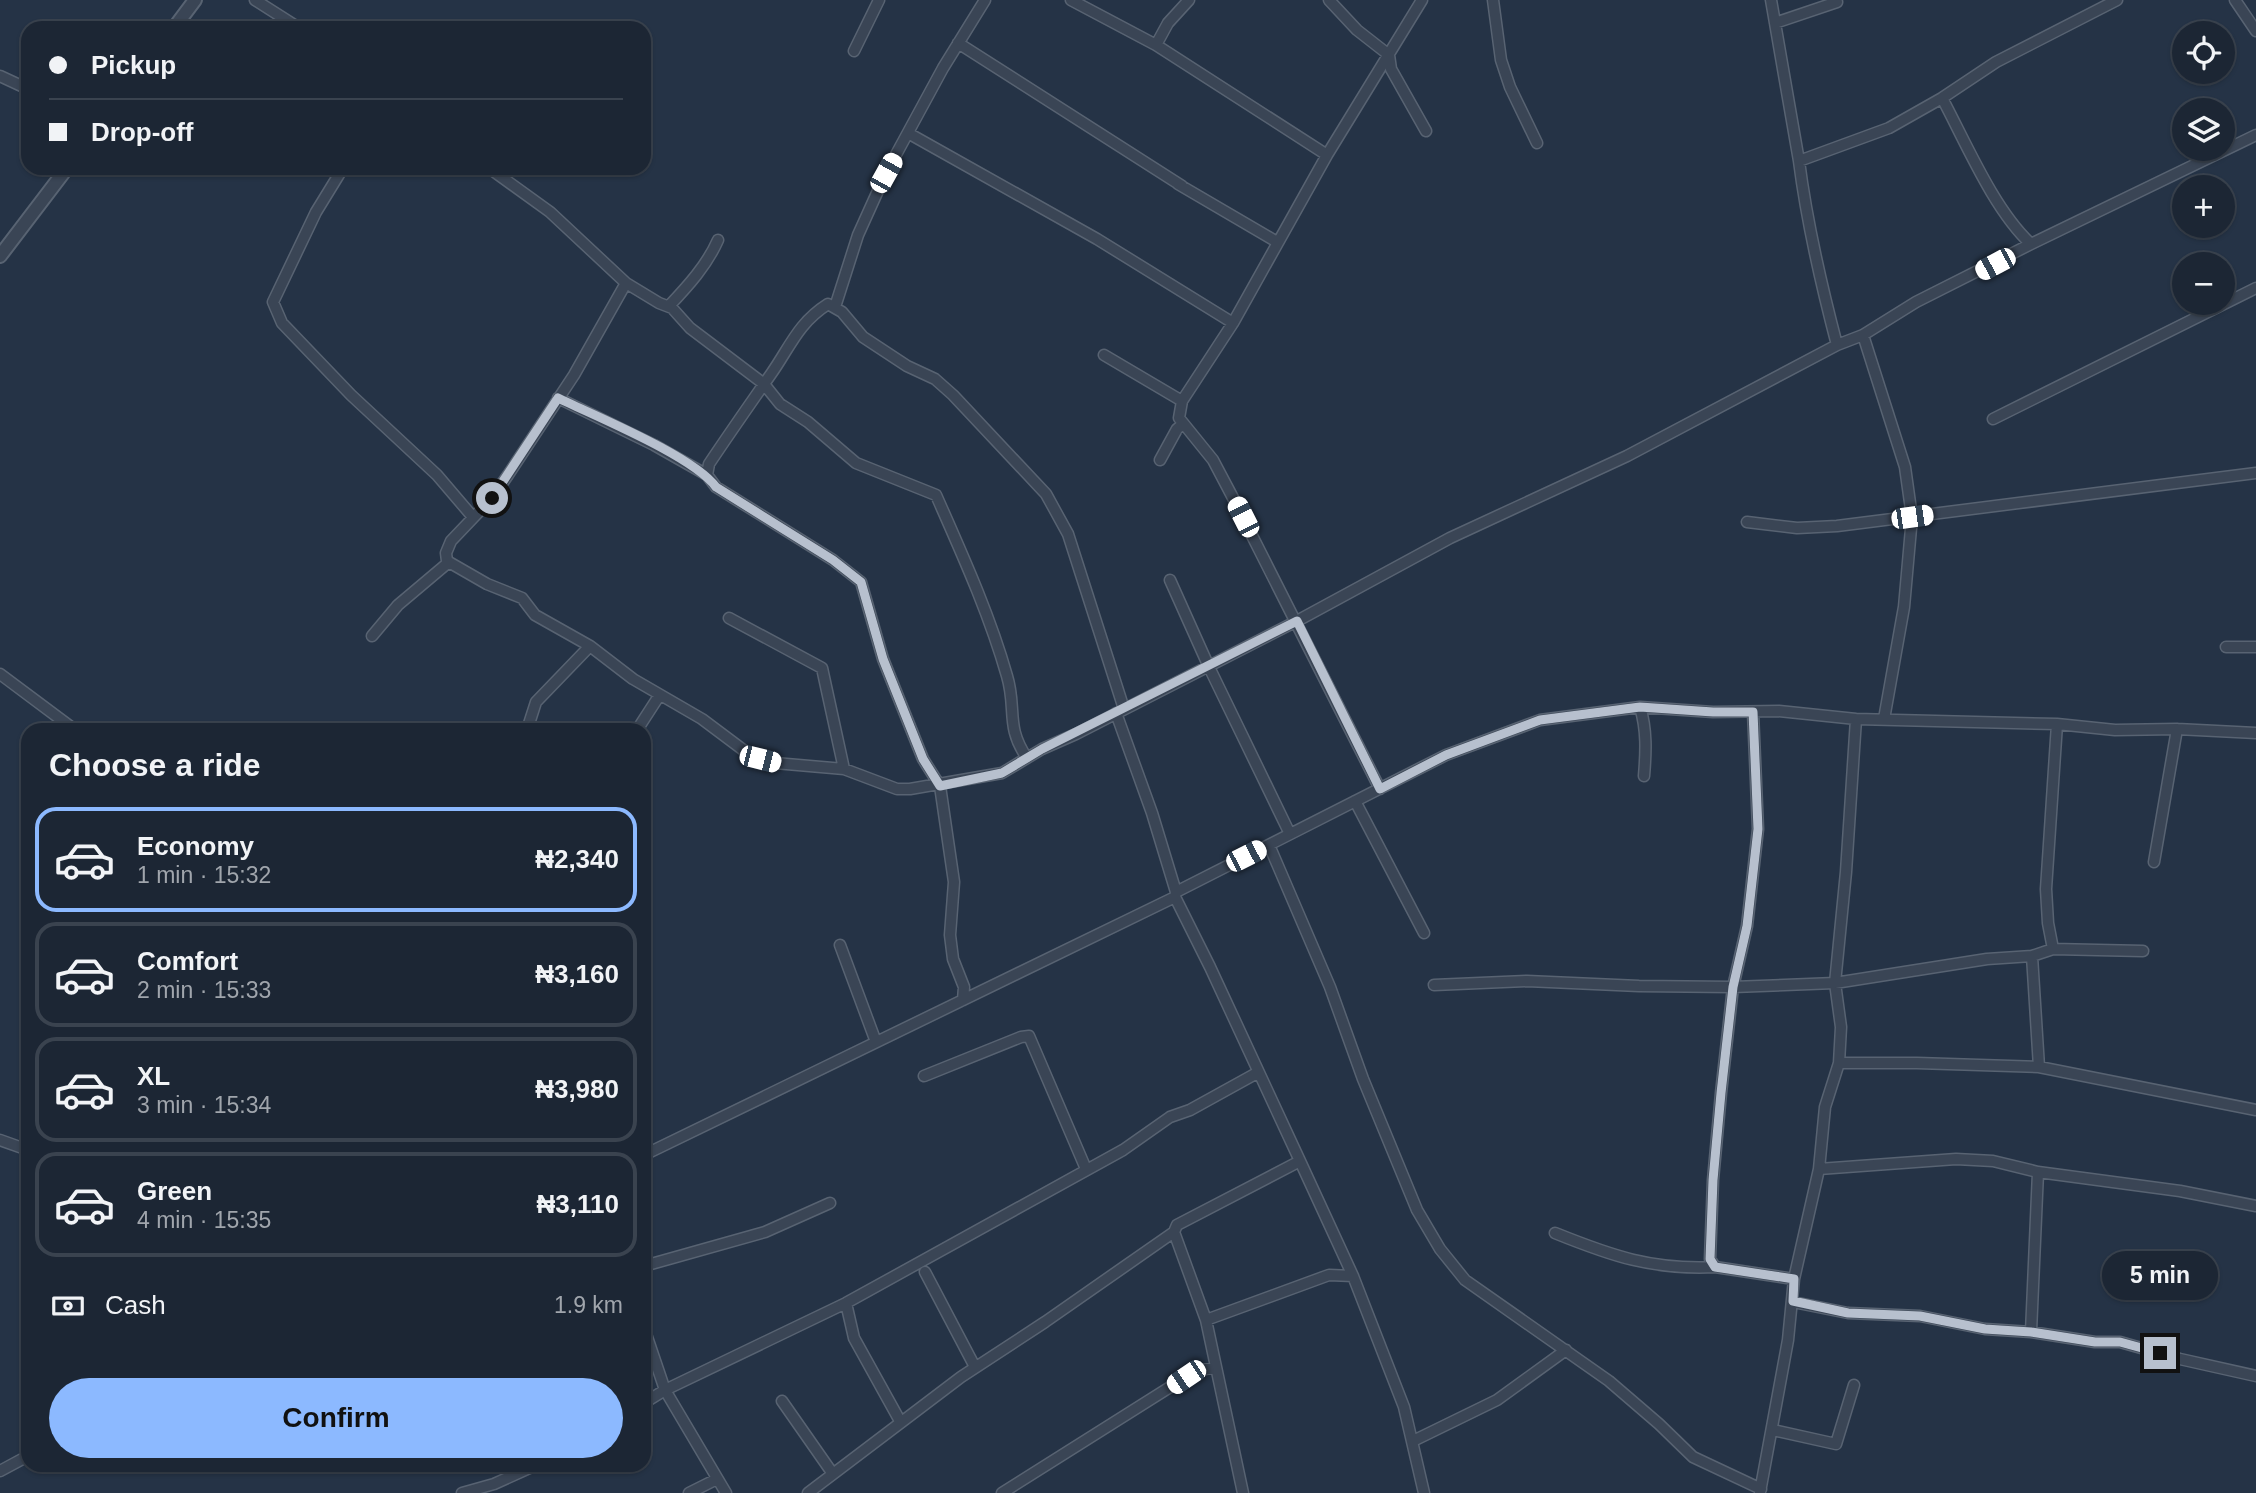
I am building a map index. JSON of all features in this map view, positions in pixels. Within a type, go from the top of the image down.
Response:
[{"type":"street","points":[[179,21],[195,0]]},
{"type":"street","points":[[255,0],[288,21]]},
{"type":"street","points":[[854,51],[879,0]]},
{"type":"street","points":[[835,306],[858,235],[886,173],[985,0]]},
{"type":"street","points":[[1071,0],[1156,45],[1327,155]]},
{"type":"street","points":[[1156,45],[1168,23],[1189,0]]},
{"type":"street","points":[[1329,0],[1357,30],[1389,55],[1391,69],[1426,131]]},
{"type":"street","points":[[1380,789],[1213,460],[1182,424],[1179,412],[1182,401],[1233,323],[1327,155],[1422,0]]},
{"type":"street","points":[[1493,0],[1501,60],[1510,88],[1537,144]]},
{"type":"street","points":[[1771,0],[1804,205],[1837,345]]},
{"type":"street","points":[[1799,161],[1889,128],[1942,98],[1996,62],[2117,0]]},
{"type":"street","points":[[2235,0],[2256,31]]},
{"type":"street","points":[[1775,23],[1837,2]]},
{"type":"street","points":[[958,43],[1182,186]]},
{"type":"street","points":[[0,76],[21,86]]},
{"type":"street","points":[[1942,98],[2018,233],[2031,244]]},
{"type":"street","points":[[908,133],[1097,239],[1233,323]]},
{"type":"street","points":[[447,561],[487,584],[522,598],[535,615],[590,646],[659,696],[702,719],[746,752],[760,759],[775,763],[844,769],[897,789],[940,786],[1002,773],[1297,621],[1450,538],[1627,456],[1837,345],[1863,335],[1916,302],[2256,135]]},
{"type":"street","points":[[1115,146],[1277,242]]},
{"type":"street","points":[[0,256],[62,175]]},
{"type":"street","points":[[340,175],[316,212],[274,302],[282,323],[351,395],[437,475],[472,516]]},
{"type":"street","points":[[499,175],[550,212],[626,283],[669,306],[690,328],[764,384],[780,404],[808,422],[856,463],[936,495],[982,601],[1009,679],[1014,735],[1027,758]]},
{"type":"street","points":[[669,306],[711,256],[718,240]]},
{"type":"street","points":[[1108,240],[1233,323]]},
{"type":"street","points":[[372,636],[398,605],[449,562],[446,554],[451,541],[492,498],[574,375],[626,283]]},
{"type":"street","points":[[1993,419],[2256,288]]},
{"type":"street","points":[[707,475],[709,464],[802,324],[828,304],[835,306],[863,337],[907,366],[935,379],[1046,494],[1068,534],[1175,894],[1353,1276],[1404,1408],[1424,1493]]},
{"type":"street","points":[[1863,335],[1905,467],[1912,517],[1904,607],[1884,719]]},
{"type":"street","points":[[1104,355],[1182,401]]},
{"type":"street","points":[[558,398],[654,445],[707,475],[716,487],[822,553],[861,582],[883,659],[923,759],[940,786],[954,882],[950,934],[953,959],[964,987],[963,1000]]},
{"type":"street","points":[[1160,460],[1182,424]]},
{"type":"street","points":[[1747,522],[1797,528],[1912,517],[2256,473]]},
{"type":"street","points":[[1170,580],[1290,834]]},
{"type":"street","points":[[729,618],[822,668],[844,769]]},
{"type":"street","points":[[529,723],[536,702],[590,646]]},
{"type":"street","points":[[2226,647],[2256,647]]},
{"type":"street","points":[[0,674],[66,723]]},
{"type":"street","points":[[642,723],[659,696]]},
{"type":"street","points":[[1640,707],[1646,746],[1644,776]]},
{"type":"street","points":[[651,1152],[963,1000],[1446,755],[1540,720],[1640,707],[1713,712],[1779,711],[1856,719],[2057,724],[2115,730],[2177,729],[2256,733]]},
{"type":"street","points":[[1715,1267],[1710,1259],[1713,1180],[1733,987],[1747,926],[1758,829],[1753,712]]},
{"type":"street","points":[[1269,845],[1331,987],[1363,1079],[1418,1210],[1440,1249],[1465,1280],[1609,1381],[1693,1457],[1760,1491],[1773,1430],[1794,1279],[1819,1169],[1825,1107],[1839,1063],[1840,1027],[1835,983],[1846,872],[1856,719]]},
{"type":"street","points":[[2053,949],[2046,889],[2057,724]]},
{"type":"street","points":[[2154,862],[2177,729]]},
{"type":"street","points":[[1355,802],[1424,933]]},
{"type":"street","points":[[840,945],[876,1042]]},
{"type":"street","points":[[1434,985],[1527,981],[1626,986],[1733,987],[1835,983],[1987,959],[2032,956],[2053,949],[2143,951]]},
{"type":"street","points":[[2032,956],[2039,1068]]},
{"type":"street","points":[[924,1076],[1029,1036],[1086,1169]]},
{"type":"street","points":[[1839,1063],[2039,1068],[2256,1110]]},
{"type":"street","points":[[651,1399],[846,1303],[1123,1150],[1170,1117],[1190,1110],[1257,1073]]},
{"type":"street","points":[[0,1140],[21,1148]]},
{"type":"street","points":[[1819,1169],[1956,1159],[1993,1161],[2038,1172],[2180,1191],[2256,1206]]},
{"type":"street","points":[[808,1493],[900,1421],[1174,1232],[1177,1225],[1300,1161]]},
{"type":"street","points":[[2031,1332],[2038,1172]]},
{"type":"street","points":[[651,1264],[765,1232],[830,1203]]},
{"type":"street","points":[[1174,1232],[1206,1320],[1243,1493]]},
{"type":"street","points":[[1555,1233],[1610,1255],[1661,1266],[1715,1267],[1794,1279]]},
{"type":"street","points":[[925,1272],[975,1367]]},
{"type":"street","points":[[1206,1320],[1329,1275],[1353,1276]]},
{"type":"street","points":[[1793,1301],[1848,1313],[1920,1316],[1985,1329],[2031,1332],[2095,1342],[2120,1342],[2256,1376]]},
{"type":"street","points":[[846,1303],[854,1338],[900,1421]]},
{"type":"street","points":[[651,1349],[665,1390],[726,1493]]},
{"type":"street","points":[[1413,1441],[1497,1400],[1566,1350]]},
{"type":"street","points":[[1003,1493],[1186,1377],[1197,1371],[1216,1367]]},
{"type":"street","points":[[1773,1430],[1836,1444],[1854,1384]]},
{"type":"street","points":[[782,1401],[833,1474]]},
{"type":"street","points":[[0,1471],[21,1460]]},
{"type":"street","points":[[461,1493],[494,1484],[521,1472]]},
{"type":"street","points":[[690,1493],[717,1479]]},
{"type":"route","points":[[492,498],[558,398],[654,445],[707,475],[716,487],[833,560],[861,582],[883,659],[923,759],[940,786],[1002,773],[1042,749],[1297,621],[1380,789],[1446,755],[1540,720],[1640,707],[1753,712],[1758,829],[1747,926],[1733,987],[1721,1093],[1713,1180],[1710,1259],[1715,1267],[1794,1279],[1793,1301],[1848,1313],[1920,1316],[1985,1329],[2031,1332],[2095,1342],[2120,1342],[2160,1353]]}]
